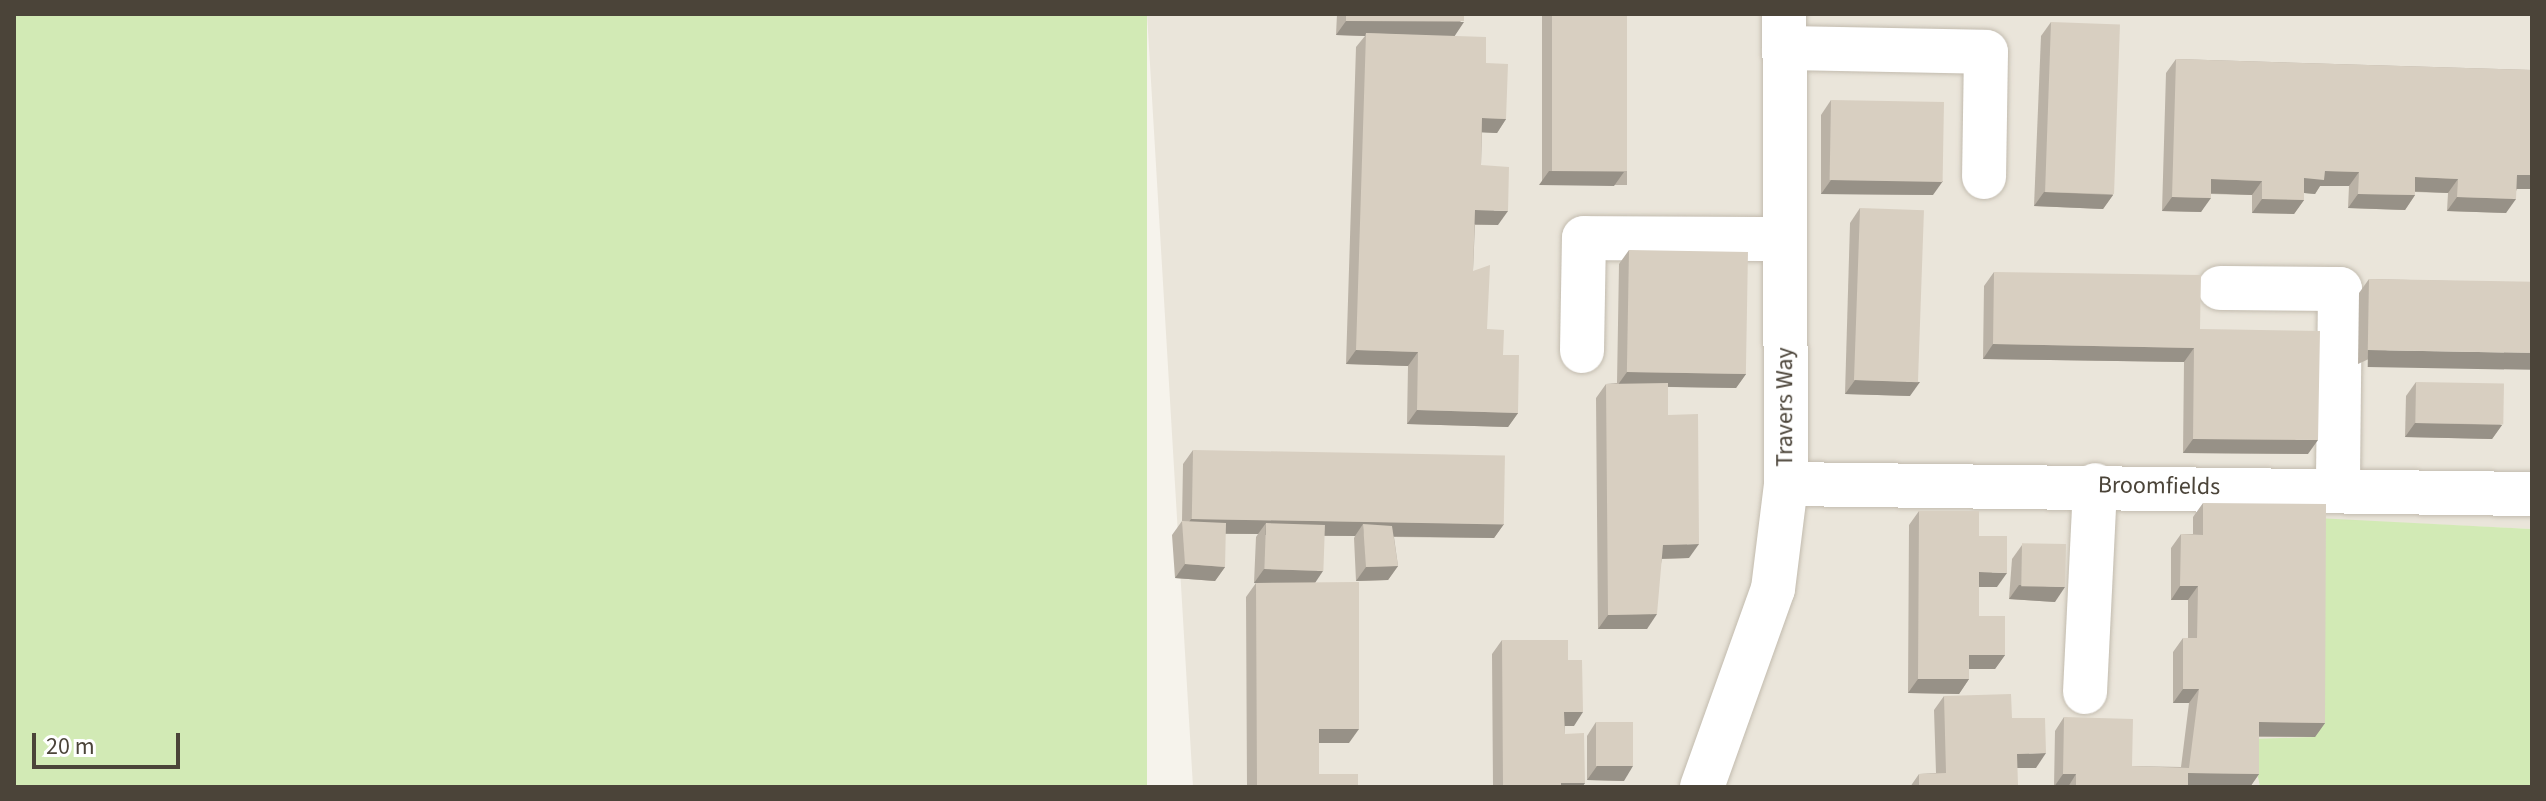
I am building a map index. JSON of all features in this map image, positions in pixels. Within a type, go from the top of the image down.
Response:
[{"type":"street","points":[[1784,31],[1986,52],[1984,177]]},
{"type":"street","name":"Travers Way","points":[[1702,787],[1773,589],[1786,484],[1784,31]]},
{"type":"street","points":[[1582,351],[1584,238],[1785,239]]},
{"type":"street","points":[[2220,288],[2340,289],[2338,489]]},
{"type":"street","name":"Broomfields","points":[[1786,484],[2095,485],[2532,494]]},
{"type":"street","points":[[2085,692],[2095,485]]},
{"type":"shaded area","points":[[1147,14],[2532,14],[2532,529],[2316,519],[2315,738],[2250,739],[2260,787],[1193,787]]},
{"type":"green space","points":[[14,14],[1147,14],[1147,787],[14,787]]},
{"type":"green space","points":[[2316,518],[2532,529],[2532,787],[2260,787],[2250,739],[2315,737]]},
{"type":"building","points":[[1346,14],[1464,14],[1464,21],[1346,21]]},
{"type":"building","points":[[1552,14],[1627,14],[1627,171],[1552,171]]},
{"type":"building","points":[[2051,22],[2120,24],[2114,194],[2045,192]]},
{"type":"building","points":[[1366,33],[1486,37],[1486,63],[1508,64],[1506,119],[1482,118],[1481,165],[1509,167],[1508,211],[1475,210],[1473,271],[1490,265],[1487,329],[1504,330],[1503,355],[1519,355],[1518,413],[1417,410],[1418,352],[1356,350]]},
{"type":"building","points":[[2176,59],[2532,70],[2532,175],[2517,175],[2516,199],[2457,197],[2458,179],[2415,177],[2415,195],[2358,194],[2359,172],[2325,171],[2324,180],[2304,178],[2304,200],[2262,199],[2262,181],[2211,179],[2211,198],[2172,197]]},
{"type":"building","points":[[1831,100],[1944,102],[1943,182],[1830,180]]},
{"type":"building","points":[[1860,208],[1924,210],[1918,382],[1854,380]]},
{"type":"building","points":[[1629,250],[1748,252],[1746,374],[1627,372]]},
{"type":"building","points":[[1994,272],[2201,275],[2200,329],[2320,331],[2318,440],[2193,439],[2194,348],[1993,344]]},
{"type":"building","points":[[2369,279],[2532,282],[2531,353],[2368,350]]},
{"type":"building","points":[[2416,382],[2504,384],[2503,425],[2415,423]]},
{"type":"building","points":[[1668,383],[1668,415],[1698,414],[1699,544],[1663,545],[1657,614],[1608,615],[1606,384]]},
{"type":"building","points":[[1193,450],[1505,455],[1504,524],[1192,519]]},
{"type":"building","points":[[2203,503],[2326,504],[2325,723],[2259,722],[2259,774],[2188,773],[2188,787],[2076,787],[2076,774],[2063,774],[2064,717],[2133,719],[2132,766],[2189,768],[2199,689],[2183,689],[2183,638],[2197,638],[2198,586],[2180,586],[2181,534],[2203,535]]},
{"type":"building","points":[[1919,511],[1979,511],[1979,536],[2007,536],[2007,573],[1979,572],[1979,616],[2005,616],[2005,655],[1969,655],[1969,679],[1918,679]]},
{"type":"building","points":[[1182,521],[1226,523],[1225,567],[1185,564]]},
{"type":"building","points":[[1266,523],[1325,525],[1323,571],[1264,569]]},
{"type":"building","points":[[1363,524],[1392,526],[1398,566],[1366,567]]},
{"type":"building","points":[[2022,543],[2066,544],[2065,587],[2021,586]]},
{"type":"building","points":[[1359,582],[1359,729],[1319,729],[1319,774],[1358,774],[1358,787],[1257,787],[1256,583]]},
{"type":"building","points":[[1502,640],[1568,640],[1568,660],[1582,660],[1583,712],[1564,712],[1565,734],[1584,733],[1585,783],[1561,783],[1561,787],[1503,787]]},
{"type":"building","points":[[2011,694],[2012,718],[2045,718],[2046,753],[2017,754],[2018,785],[1919,787],[1919,774],[1946,773],[1944,696]]},
{"type":"building","points":[[1596,722],[1633,722],[1633,766],[1596,766]]}]
